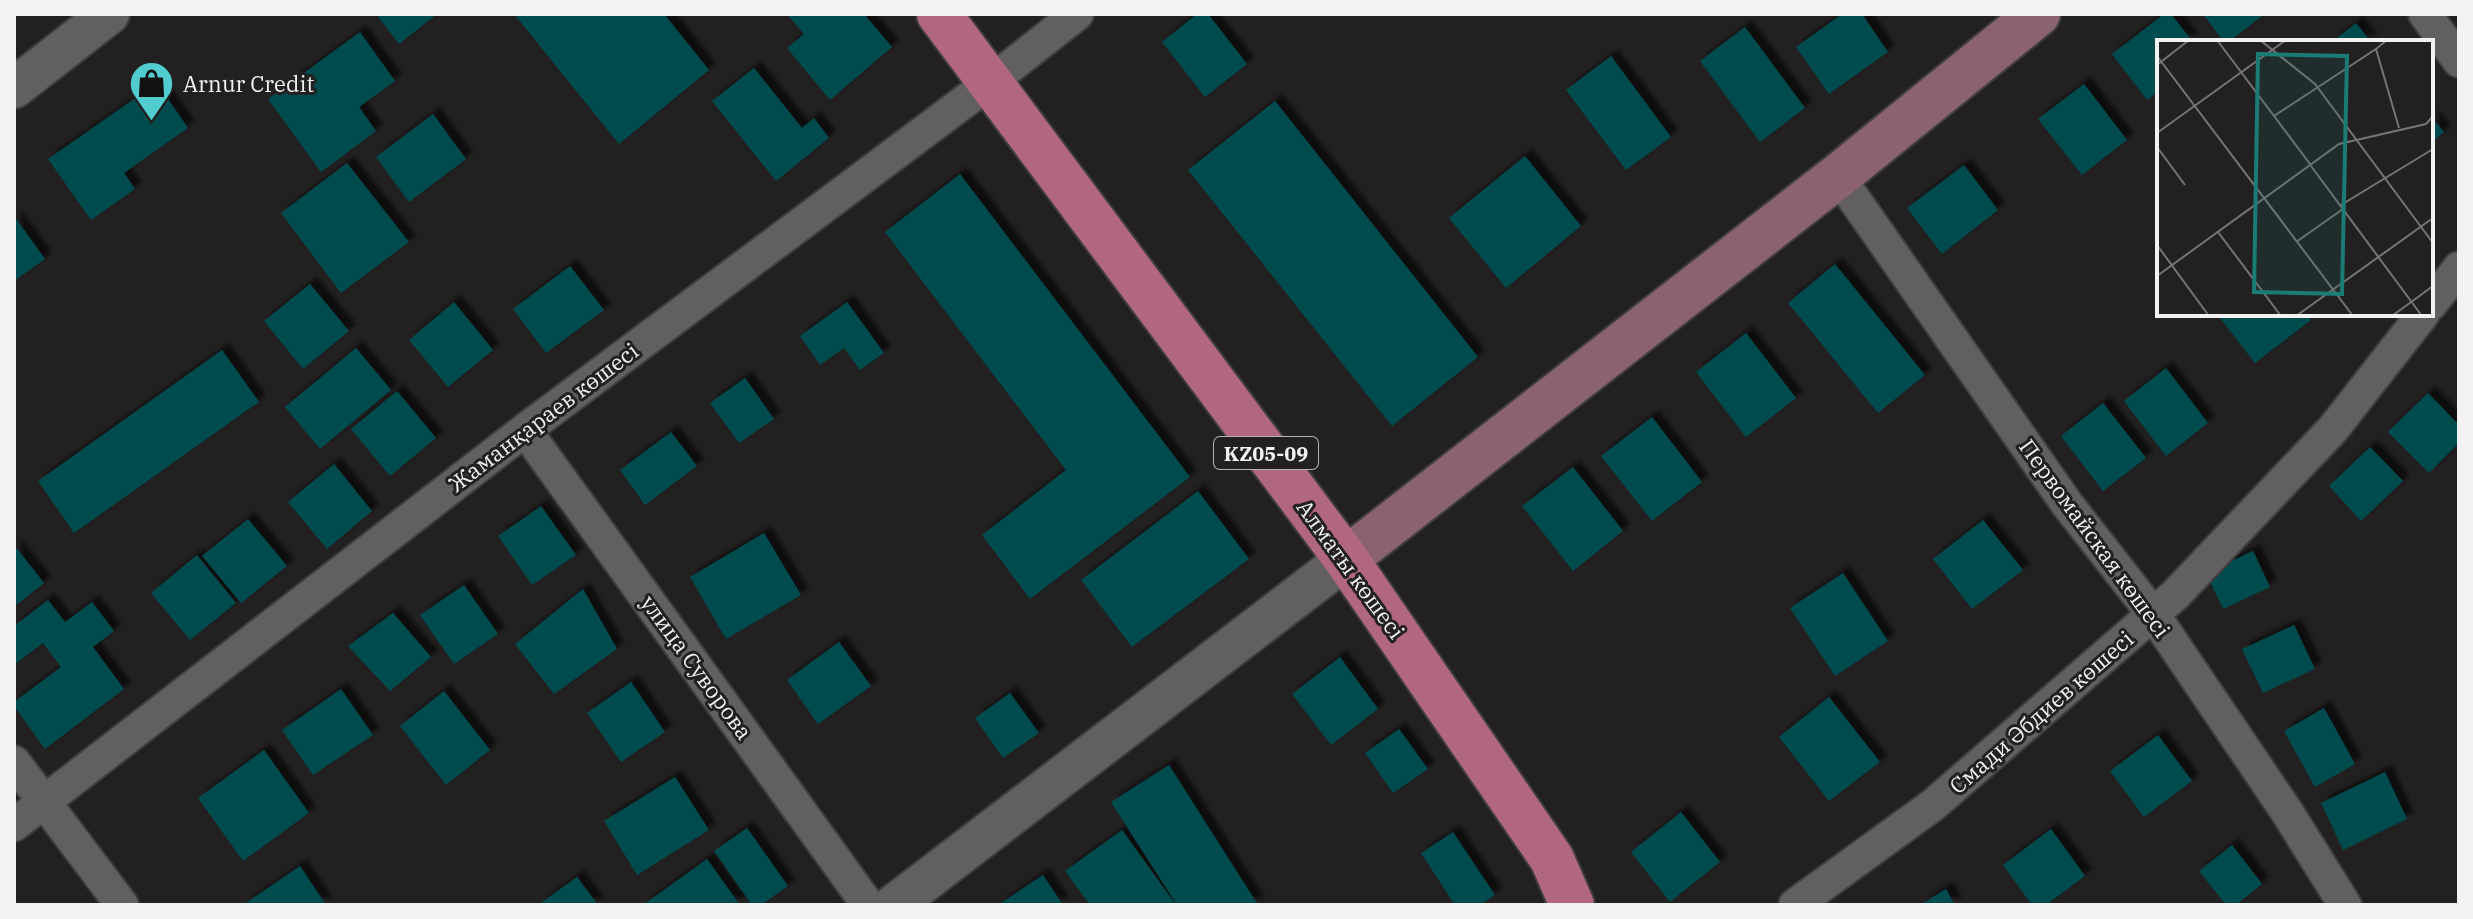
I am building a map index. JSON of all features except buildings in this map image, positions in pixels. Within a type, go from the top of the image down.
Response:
[{"type":"main road","name":"Алматы көшесі","points":[[939,14],[988,84],[1346,559],[1552,859],[1572,905]]},
{"type":"main road","points":[[1346,559],[1838,176],[2038,14]]},
{"type":"street","points":[[14,88],[109,14]]},
{"type":"street","name":"Жаманқараев көшесі","points":[[14,825],[525,430],[1077,14]]},
{"type":"street","points":[[2425,14],[2459,61]]},
{"type":"street","name":"Первомайская көшесі","points":[[1838,176],[2067,504],[2153,614],[2287,812],[2345,905]]},
{"type":"street","points":[[2433,301],[2459,268]]},
{"type":"street","name":"Смади Әбдиев көшесі","points":[[1795,905],[1933,805],[2175,595],[2333,429],[2421,316]]},
{"type":"street","name":"улица Суворова","points":[[525,430],[868,905]]},
{"type":"street","points":[[916,898],[1346,559]]},
{"type":"street","points":[[14,762],[122,905]]},
{"type":"place","name":"Arnur Credit","points":[[152,122]]}]
